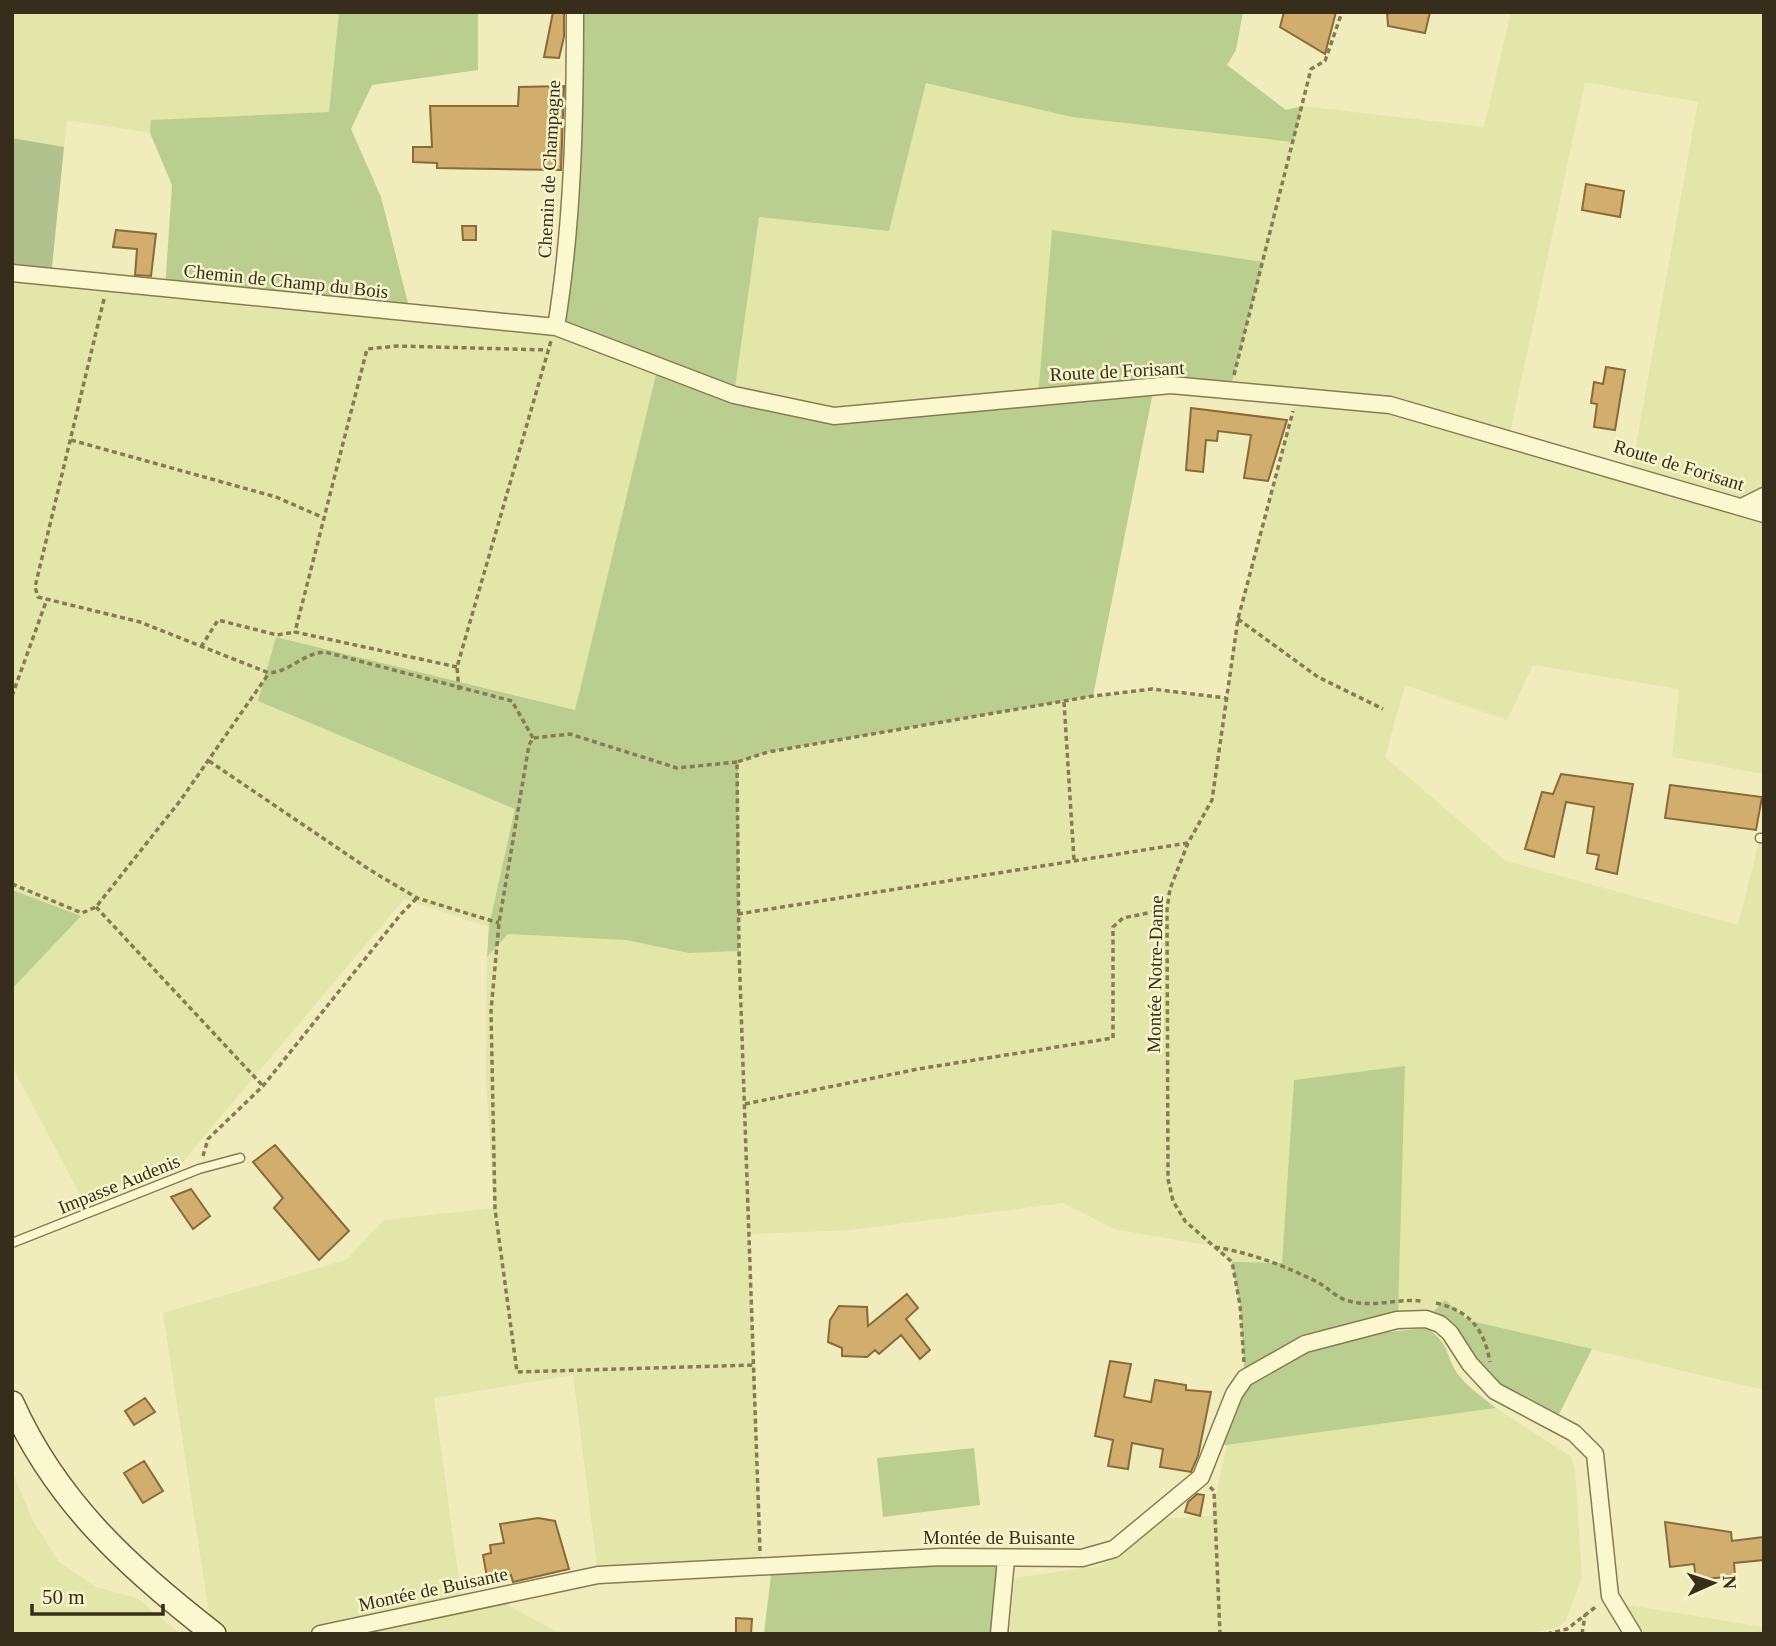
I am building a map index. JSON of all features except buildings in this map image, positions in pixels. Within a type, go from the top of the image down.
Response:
[{"type":"main road","points":[[12,1403],[27,1437],[56,1483],[120,1555],[214,1634]]},
{"type":"street","name":"Chemin de Champagne","points":[[556,327],[563,287],[575,141],[575,12]]},
{"type":"street","name":"Chemin de Champ du Bois","points":[[12,273],[556,327]]},
{"type":"street","name":"Route de Forisant","points":[[556,327],[734,395],[834,416],[1171,385],[1390,405],[1764,514]]},
{"type":"street","points":[[1744,506],[1764,496]]},
{"type":"street","points":[[1245,1378],[1305,1344],[1397,1320],[1426,1319],[1440,1324],[1470,1364],[1495,1391],[1574,1433],[1595,1454],[1610,1596],[1633,1634]]},
{"type":"street","name":"Montée de Buisante","points":[[320,1634],[597,1575],[941,1557],[1082,1558],[1114,1549],[1200,1477],[1234,1394],[1245,1378]]},
{"type":"street","points":[[999,1634],[1006,1559]]},
{"type":"lane","name":"Impasse Audenis","points":[[12,1243],[199,1169],[240,1158]]},
{"type":"path","points":[[1230,390],[1311,69],[1325,61],[1342,12]]},
{"type":"path","points":[[105,283],[103,308],[35,587],[38,597],[141,622],[269,673],[284,672],[309,653],[325,652],[459,690],[512,701],[533,738]]},
{"type":"path","points":[[459,690],[457,667],[556,327]]},
{"type":"path","points":[[295,632],[368,349],[397,346],[548,350]]},
{"type":"path","name":"Montée Notre-Dame","points":[[1245,1378],[1240,1305],[1232,1262],[1185,1221],[1173,1201],[1168,1179],[1167,909],[1170,889],[1188,843],[1212,800],[1238,619],[1297,397]]},
{"type":"path","points":[[71,440],[276,497],[324,518]]},
{"type":"path","points":[[12,696],[47,599]]},
{"type":"path","points":[[1238,619],[1318,677],[1383,709]]},
{"type":"path","points":[[201,647],[218,620],[277,635],[295,632],[457,667]]},
{"type":"path","points":[[12,884],[82,913],[96,907],[209,761],[269,673]]},
{"type":"path","points":[[533,738],[570,734],[677,768],[737,762],[768,752],[1152,689],[1226,698]]},
{"type":"path","points":[[1063,702],[1074,860]]},
{"type":"path","points":[[533,738],[529,745],[499,923],[491,1012],[495,1209],[517,1371],[754,1365]]},
{"type":"path","points":[[209,761],[370,870],[417,898],[499,923]]},
{"type":"path","points":[[737,762],[738,914],[761,1567]]},
{"type":"path","points":[[738,914],[1188,843]]},
{"type":"path","points":[[199,1169],[208,1139],[263,1086],[401,914],[417,898]]},
{"type":"path","points":[[96,907],[263,1086]]},
{"type":"path","points":[[744,1104],[918,1069],[1114,1038],[1113,927],[1123,918],[1167,909]]},
{"type":"path","points":[[1212,1246],[1246,1252],[1320,1283],[1343,1300],[1370,1307],[1406,1300],[1447,1306],[1479,1327],[1486,1336],[1495,1391]]},
{"type":"path","points":[[1200,1477],[1214,1491],[1220,1634]]},
{"type":"path","points":[[1547,1634],[1567,1629],[1610,1596]]},
{"type":"path","points":[[1582,1634],[1585,1615]]},
{"type":"green space","points":[[12,12],[339,12],[329,112],[152,120],[150,133],[67,120],[64,147],[12,138]]},
{"type":"green space","points":[[339,12],[478,12],[478,70],[372,85],[351,129],[381,197],[411,315],[165,289],[172,185],[150,133],[151,120],[329,112]]},
{"type":"green space","points":[[576,12],[1243,12],[1236,50],[1227,65],[1286,110],[1302,106],[1293,142],[1072,117],[926,83],[889,231],[759,217],[734,395],[834,416],[1038,397],[1052,230],[1263,262],[1230,390],[1154,387],[1093,696],[768,752],[738,762],[739,951],[689,953],[626,940],[508,934],[487,957],[489,926],[515,809],[258,701],[276,637],[575,710],[658,366],[556,327]]},
{"type":"green space","points":[[1511,12],[1764,12],[1764,498],[1745,506],[1764,514],[1764,774],[1672,757],[1679,689],[1533,665],[1507,720],[1405,685],[1385,757],[1506,861],[1738,925],[1760,838],[1764,838],[1764,1390],[1467,1320],[1445,1301],[1426,1319],[1397,1320],[1294,1080],[1282,1264],[1232,1262],[1212,1246],[1114,1229],[1064,1203],[850,1230],[750,1234],[761,1567],[598,1575],[573,1375],[434,1398],[462,1602],[491,1596],[560,1634],[212,1632],[163,1313],[346,1260],[384,1220],[494,1208],[486,1077],[487,957],[508,934],[626,940],[689,953],[738,951],[737,762],[768,752],[1093,696],[1152,689],[1226,698],[1238,619],[1297,397],[1230,390],[1038,397],[834,416],[734,395],[759,217],[889,231],[926,83],[1072,117],[1292,142],[1302,106],[1484,127]],"holes":[[[1585,82],[1698,102],[1631,473],[1509,437]]]},
{"type":"green space","points":[[12,138],[64,147],[51,277],[12,273]]},
{"type":"green space","points":[[12,281],[165,291],[556,327],[658,366],[575,710],[277,637],[259,701],[516,809],[489,927],[404,899],[175,1171],[86,1206],[12,1066],[12,989],[80,916],[12,890]]},
{"type":"green space","points":[[12,890],[81,916],[12,989]]},
{"type":"green space","points":[[1405,1066],[1398,1314],[1305,1334],[1304,1350],[1388,1332],[1427,1328],[1445,1346],[1461,1378],[1496,1408],[1212,1447],[1245,1378],[1240,1305],[1232,1262],[1282,1263],[1294,1080]]},
{"type":"green space","points":[[1445,1300],[1467,1320],[1592,1349],[1554,1424],[1511,1401],[1426,1319]]},
{"type":"green space","points":[[1496,1408],[1570,1456],[1575,1469],[1582,1577],[1566,1621],[1558,1627],[1529,1634],[1009,1634],[1015,1578],[1099,1566],[1118,1556],[1158,1519],[1211,1516],[1227,1445]]},
{"type":"green space","points":[[974,1448],[980,1505],[883,1517],[877,1458]]},
{"type":"green space","points":[[12,1471],[32,1519],[59,1562],[96,1587],[137,1598],[180,1634],[12,1634]]},
{"type":"green space","points":[[1006,1559],[999,1634],[764,1634],[772,1566]]},
{"type":"green space","points":[[1614,1603],[1764,1627],[1764,1634],[1633,1634]]}]
